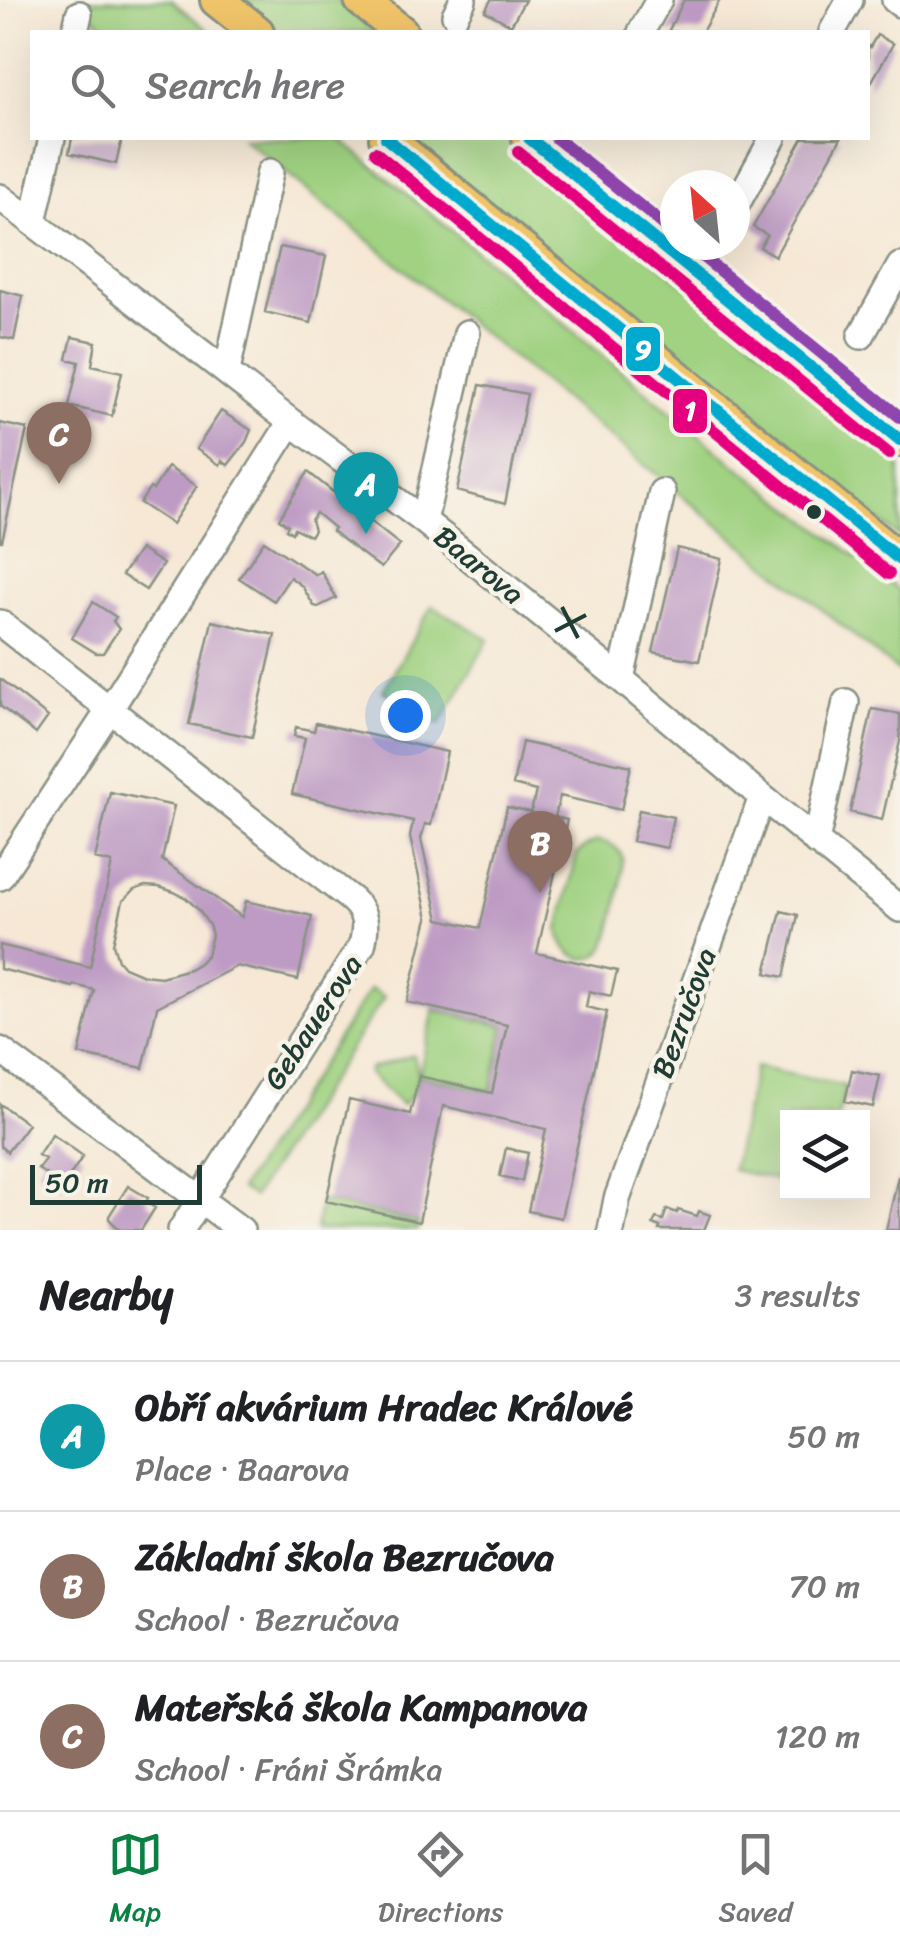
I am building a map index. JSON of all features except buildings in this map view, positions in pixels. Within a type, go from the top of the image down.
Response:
[{"type":"main road","points":[[217,0],[255,30]]},
{"type":"main road","points":[[361,0],[398,30]]},
{"type":"main road","points":[[388,140],[900,560]]},
{"type":"main road","points":[[531,140],[900,440]]},
{"type":"street","points":[[642,30],[659,0]]},
{"type":"street","points":[[833,30],[850,0]]},
{"type":"street","points":[[32,222],[52,140]]},
{"type":"street","points":[[750,180],[773,140]]},
{"type":"street","points":[[226,371],[270,172]]},
{"type":"street","name":"Baarova","points":[[0,197],[424,521],[900,910]]},
{"type":"street","points":[[861,336],[900,266]]},
{"type":"street","points":[[424,521],[467,333]]},
{"type":"street","points":[[0,877],[292,422]]},
{"type":"street","points":[[622,679],[662,492]]},
{"type":"street","points":[[0,623],[110,708]]},
{"type":"street","points":[[816,842],[846,702]]},
{"type":"street","name":"Gebauerova","points":[[110,708],[352,900],[361,908],[366,923],[362,944],[200,1199]]},
{"type":"street","name":"Bezručova","points":[[611,1230],[618,1199],[762,798]]},
{"type":"street","points":[[0,1050],[241,1230]]},
{"type":"street","points":[[181,1230],[200,1199]]},
{"type":"green space","points":[[73,0],[171,0],[208,30],[110,30]]},
{"type":"green space","points":[[240,0],[338,0],[375,30],[278,30]]},
{"type":"green space","points":[[245,140],[341,140],[728,459],[889,582],[900,592],[900,673]]},
{"type":"green space","points":[[410,140],[508,140],[900,461],[900,538]]},
{"type":"green space","points":[[432,606],[489,639],[440,724],[383,691]]},
{"type":"green space","points":[[597,841],[618,850],[622,875],[606,944],[596,956],[581,958],[569,951],[559,929],[577,854]]},
{"type":"green space","points":[[370,989],[384,997],[253,1197],[240,1189]]},
{"type":"green space","points":[[434,1010],[505,1026],[491,1091],[419,1075]]},
{"type":"green space","points":[[413,1055],[416,1082],[412,1095],[402,1105],[369,1074],[369,1069]]},
{"type":"green space","points":[[755,1067],[845,1086],[840,1110],[780,1110],[780,1180],[732,1170]]},
{"type":"green space","points":[[321,1201],[419,1223],[418,1230],[315,1230]]},
{"type":"transit line","name":"9","points":[[388,140],[900,560]]},
{"type":"transit line","name":"9","points":[[531,140],[900,440]]},
{"type":"transit line","points":[[558,140],[660,222]]},
{"type":"transit line","name":"1","points":[[375,152],[889,574]]},
{"type":"transit line","name":"1","points":[[518,152],[889,454]]},
{"type":"transit line","points":[[706,260],[900,417]]},
{"type":"place","name":"Mateřská škola Kampanova","points":[[59,484]]},
{"type":"place","name":"Obří akvárium Hradec Králové","points":[[366,534]]},
{"type":"place","name":"Základní škola Bezručova","points":[[540,893]]}]
